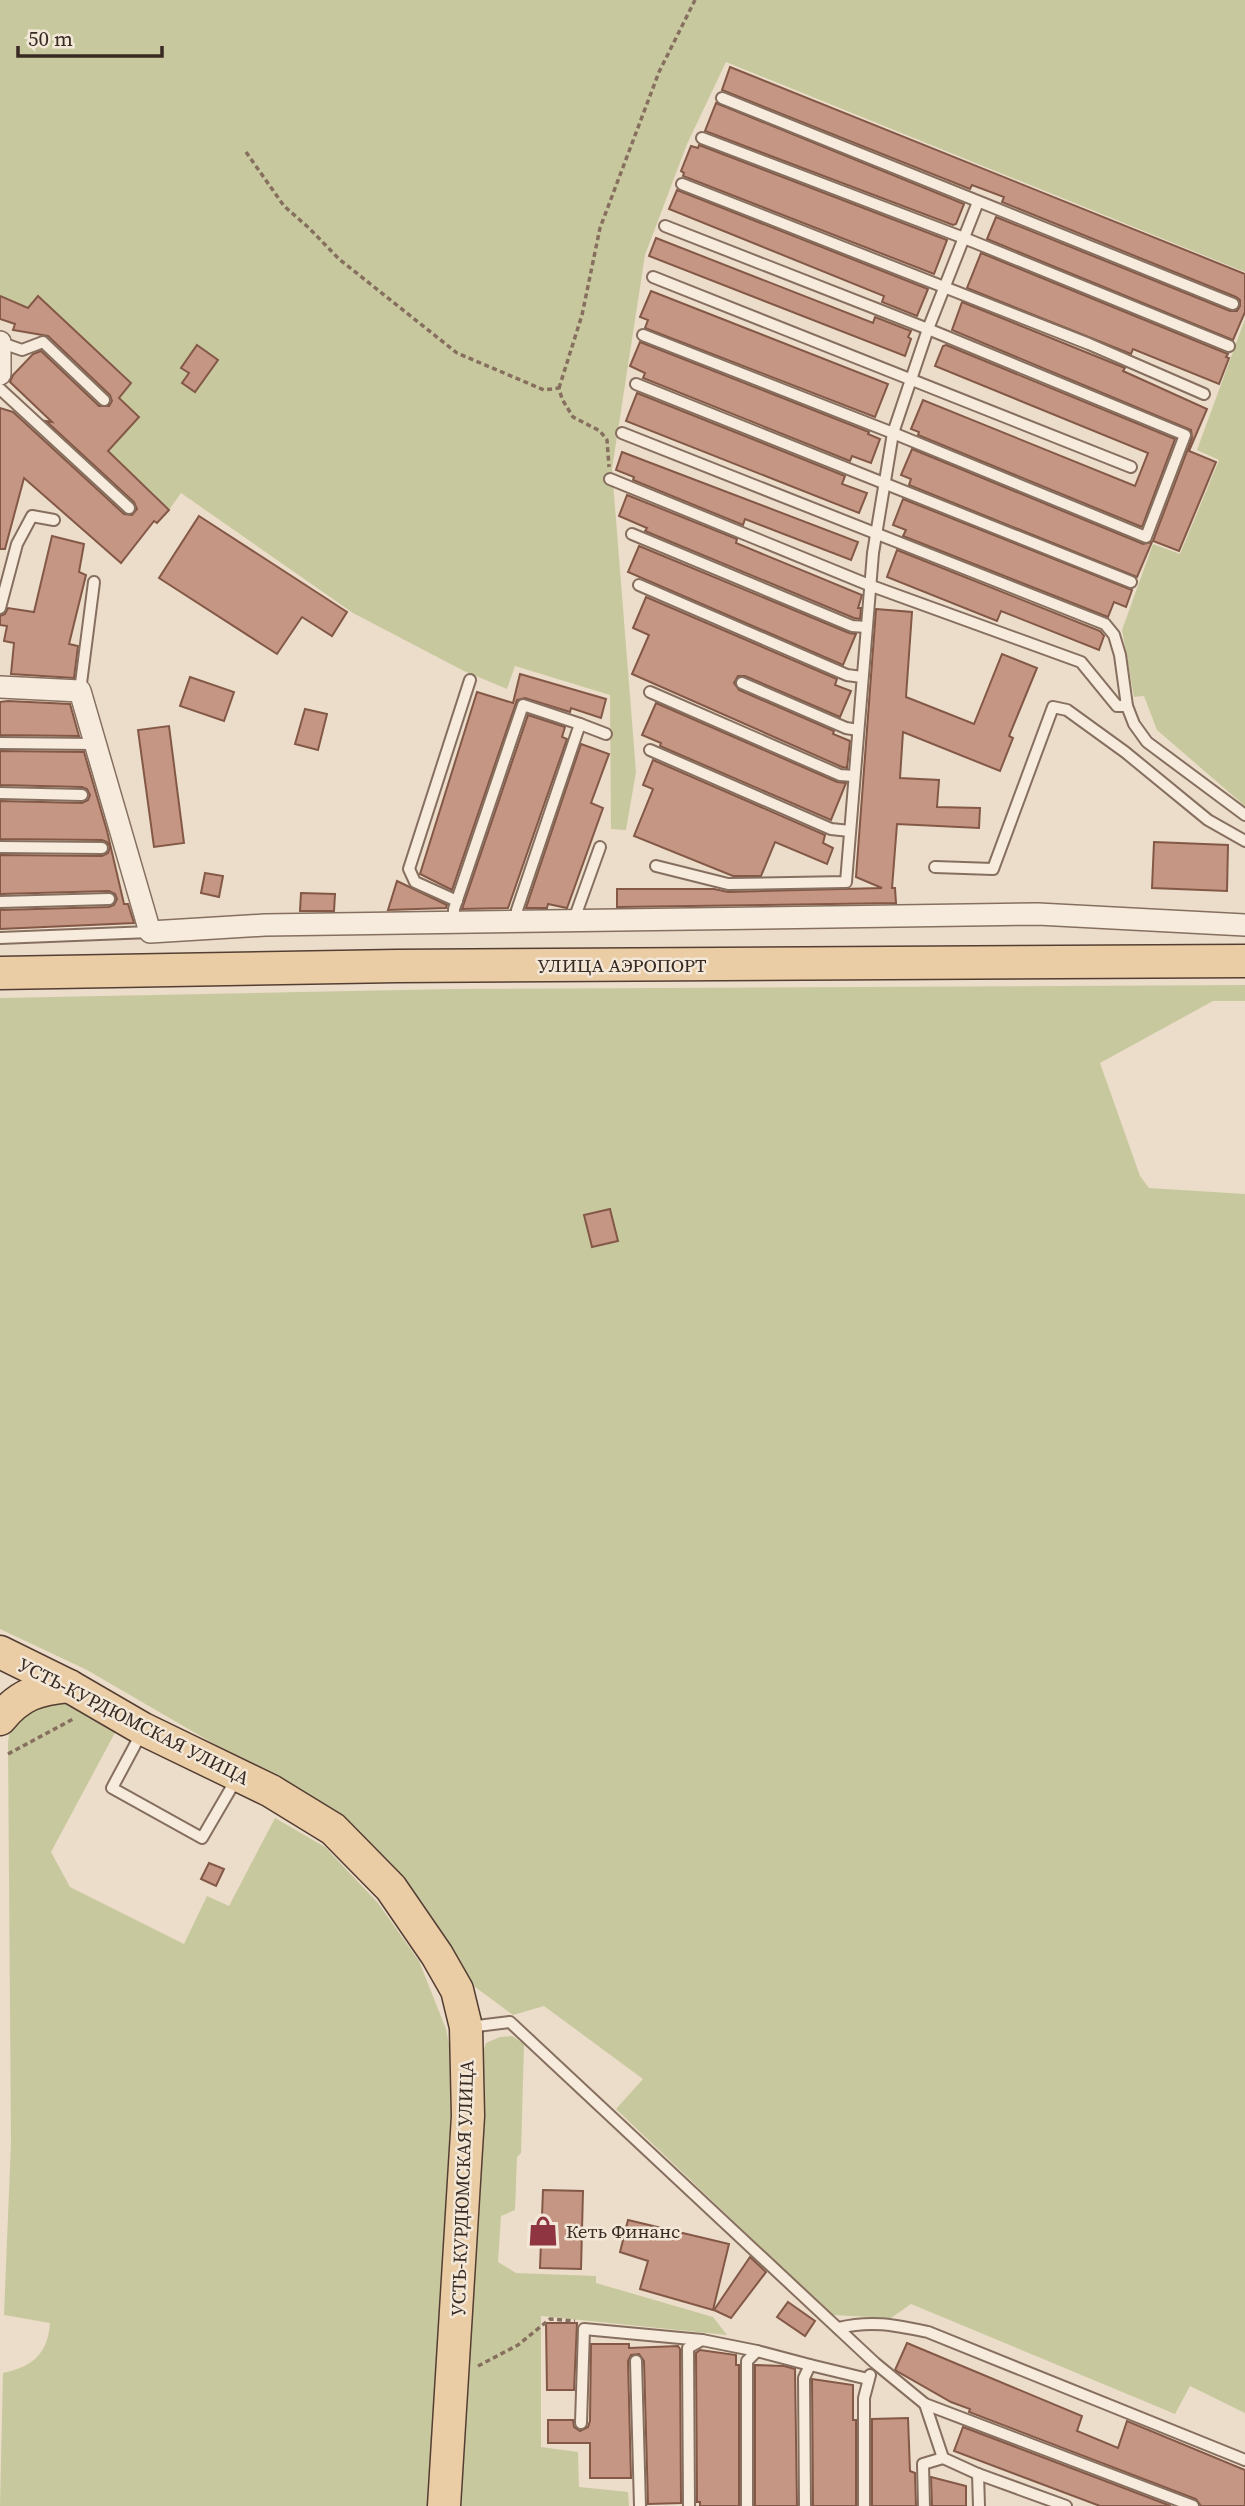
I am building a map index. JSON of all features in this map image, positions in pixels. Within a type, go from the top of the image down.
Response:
[{"type":"main road","name":"УЛИЦА АЭРОПОРТ","points":[[0,973],[397,966],[1245,961]]},
{"type":"main road","name":"УСТЬ-КУРДЮМСКАЯ УЛИЦА","points":[[0,1652],[69,1686],[143,1729],[271,1791],[333,1829],[391,1888],[437,1955],[457,1990],[466,2028],[468,2116],[444,2506]]},
{"type":"main road","points":[[0,1719],[16,1701],[42,1689],[69,1686]]},
{"type":"street","points":[[0,374],[1,342]]},
{"type":"street","points":[[0,687],[79,691],[150,932],[265,925],[1038,914],[1245,925]]},
{"type":"lane","points":[[722,98],[1233,304]]},
{"type":"lane","points":[[702,138],[964,239],[1229,346]]},
{"type":"lane","points":[[682,184],[1089,344],[1205,394]]},
{"type":"lane","points":[[656,866],[728,884],[846,882],[869,585],[893,433],[928,329],[978,202]]},
{"type":"lane","points":[[643,335],[893,433],[1146,537],[1185,435],[928,329],[664,226]]},
{"type":"lane","points":[[653,277],[1131,467]]},
{"type":"lane","points":[[1,342],[22,350],[43,342],[104,400]]},
{"type":"lane","points":[[636,384],[1131,582]]},
{"type":"lane","points":[[0,389],[129,508]]},
{"type":"lane","points":[[622,433],[1105,624],[1114,635],[1120,654],[1126,706],[1134,724],[1147,742],[1245,815]]},
{"type":"lane","points":[[610,479],[869,585],[1081,662],[1117,706],[1126,706]]},
{"type":"lane","points":[[0,608],[17,544],[32,516],[54,520]]},
{"type":"lane","points":[[632,534],[852,626],[866,627]]},
{"type":"lane","points":[[79,691],[94,582]]},
{"type":"lane","points":[[639,585],[847,675],[862,677]]},
{"type":"lane","points":[[457,901],[415,882],[409,869],[470,680]]},
{"type":"lane","points":[[741,683],[846,728],[858,730]]},
{"type":"lane","points":[[650,692],[840,775],[854,776]]},
{"type":"lane","points":[[454,923],[454,909],[523,705],[606,734]]},
{"type":"lane","points":[[935,867],[993,869],[1054,707],[1067,710],[1125,752],[1208,820],[1245,841]]},
{"type":"lane","points":[[517,922],[517,910],[580,724]]},
{"type":"lane","points":[[0,743],[96,744]]},
{"type":"lane","points":[[650,750],[831,829],[850,831]]},
{"type":"lane","points":[[0,793],[82,795]]},
{"type":"lane","points":[[0,847],[102,848]]},
{"type":"lane","points":[[578,921],[577,911],[600,847]]},
{"type":"lane","points":[[0,902],[108,899]]},
{"type":"lane","points":[[0,938],[150,932]]},
{"type":"lane","points":[[143,1729],[112,1788],[202,1838],[238,1776]]},
{"type":"lane","points":[[466,2028],[510,2022],[875,2363],[925,2404],[1193,2506]]},
{"type":"lane","points":[[838,2328],[861,2323],[887,2323],[928,2332],[1245,2460]]},
{"type":"lane","points":[[582,2423],[584,2329],[702,2340],[868,2379]]},
{"type":"lane","points":[[689,2506],[688,2348],[702,2340]]},
{"type":"lane","points":[[747,2506],[747,2361],[757,2351]]},
{"type":"lane","points":[[636,2361],[640,2506]]},
{"type":"lane","points":[[863,2506],[864,2398],[875,2363]]},
{"type":"lane","points":[[805,2506],[804,2378],[810,2365]]},
{"type":"lane","points":[[925,2404],[943,2458]]},
{"type":"lane","points":[[924,2506],[923,2464],[943,2458],[1042,2502],[1066,2506]]},
{"type":"lane","points":[[978,2474],[979,2506]]},
{"type":"path","points":[[610,479],[607,440],[600,431],[573,416],[562,399],[559,388],[582,315],[600,228],[659,72],[695,0]]},
{"type":"path","points":[[246,152],[284,206],[339,259],[457,353],[544,390],[559,388]]},
{"type":"path","points":[[8,1754],[76,1718]]},
{"type":"path","points":[[473,2369],[518,2345],[550,2319],[578,2322],[584,2329]]},
{"type":"green space","points":[[0,0],[1245,0],[1245,272],[726,62],[687,144],[645,255],[612,469],[636,772],[626,830],[611,829],[610,695],[515,666],[507,689],[464,671],[353,613],[181,493],[169,510],[95,438],[120,437],[139,418],[119,398],[131,383],[38,296],[28,308],[0,296]]},
{"type":"green space","points":[[1245,319],[1245,806],[1157,730],[1144,696],[1134,697],[1122,630],[1153,544],[1180,554],[1219,460],[1197,450]]},
{"type":"green space","points":[[1245,985],[1245,1001],[1213,1001],[1100,1063],[1140,1176],[1149,1188],[1245,1194],[1245,2413],[1190,2386],[1175,2414],[911,2304],[891,2318],[832,2315],[616,2109],[643,2079],[544,2006],[513,2015],[471,1984],[345,1820],[87,1670],[0,1629],[0,998],[451,989]]},
{"type":"green space","points":[[58,1702],[80,1707],[117,1729],[51,1852],[70,1887],[184,1944],[207,1896],[229,1906],[275,1818],[325,1847],[378,1903],[419,1961],[446,2029],[454,2070],[455,2122],[434,2506],[0,2506],[3,2373],[22,2367],[37,2357],[46,2343],[50,2323],[4,2315],[11,2142],[8,1743],[10,1727],[18,1714]]},
{"type":"green space","points":[[512,2036],[524,2044],[521,2153],[517,2157],[515,2210],[501,2216],[498,2262],[516,2273],[596,2276],[596,2283],[713,2317],[727,2335],[541,2316],[541,2447],[578,2452],[579,2487],[628,2492],[629,2506],[455,2506],[482,2055],[486,2043],[500,2037]]},
{"type":"building","points":[[730,67],[1245,274],[1245,312],[1233,340],[987,239],[996,217],[1230,311],[1237,311],[1240,306],[1240,300],[1236,297],[1002,202],[1004,197],[972,185],[970,189],[722,90]]},
{"type":"building","points":[[716,103],[964,204],[956,224],[705,131]]},
{"type":"building","points":[[699,145],[947,240],[934,274],[683,176],[681,171],[691,146],[698,148]]},
{"type":"building","points":[[677,190],[928,289],[917,316],[882,302],[884,296],[669,209]]},
{"type":"building","points":[[656,238],[873,323],[875,317],[911,331],[905,356],[649,256]]},
{"type":"building","points":[[981,253],[1228,354],[1226,357],[1229,358],[1219,384],[1133,349],[1131,354],[967,288]]},
{"type":"building","points":[[651,291],[888,384],[875,417],[645,328],[648,320],[640,317]]},
{"type":"building","points":[[0,296],[28,308],[38,296],[131,383],[119,398],[139,417],[108,451],[169,510],[157,523],[154,521],[121,563],[24,478],[5,549],[0,549],[0,408],[13,412],[124,514],[132,515],[137,509],[134,502],[46,421],[52,422],[10,382],[13,375],[33,354],[41,351],[99,406],[109,406],[112,401],[110,395],[48,336],[13,330],[15,324],[0,319]]},
{"type":"building","points":[[962,302],[1125,368],[1123,371],[1207,409],[1189,451],[1216,462],[1179,551],[1153,541],[1192,438],[1191,430],[952,330]]},
{"type":"building","points":[[640,342],[869,432],[868,434],[880,439],[871,463],[852,456],[850,461],[643,378],[645,373],[630,366]]},
{"type":"building","points":[[197,345],[218,360],[195,392],[182,383],[189,373],[181,368]]},
{"type":"building","points":[[943,346],[1175,439],[1142,527],[918,435],[919,432],[911,429],[923,400],[1135,486],[1148,453],[935,366]]},
{"type":"building","points":[[637,393],[845,476],[842,484],[867,493],[859,513],[626,421]]},
{"type":"building","points":[[912,449],[1143,544],[1152,542],[1137,577],[909,485],[911,479],[901,475]]},
{"type":"building","points":[[622,452],[858,542],[851,560],[745,519],[743,525],[633,480],[634,477],[616,470]]},
{"type":"building","points":[[627,495],[737,539],[736,543],[862,595],[858,608],[861,608],[860,619],[645,531],[647,528],[619,516]]},
{"type":"building","points":[[903,499],[1132,590],[1126,607],[1114,602],[1108,617],[903,536],[906,530],[893,525]]},
{"type":"building","points":[[199,516],[347,612],[332,636],[302,617],[277,654],[159,578]]},
{"type":"building","points":[[52,536],[84,544],[79,572],[86,575],[69,644],[78,646],[74,678],[11,674],[14,643],[4,641],[7,626],[0,625],[0,616],[5,614],[8,608],[34,612]]},
{"type":"building","points":[[639,546],[856,634],[843,665],[628,572]]},
{"type":"building","points":[[897,550],[1100,631],[1104,636],[1099,650],[1001,611],[997,621],[887,577]]},
{"type":"building","points":[[646,597],[837,679],[835,685],[851,691],[840,717],[745,676],[738,676],[734,683],[739,690],[834,731],[833,734],[850,741],[847,768],[632,674],[649,635],[633,628]]},
{"type":"building","points":[[876,609],[912,612],[906,697],[974,724],[1002,654],[1037,668],[1009,736],[1013,738],[1000,771],[903,732],[900,778],[939,780],[937,807],[980,808],[979,828],[897,824],[892,888],[895,888],[896,903],[617,907],[617,889],[714,889],[728,892],[882,888],[856,877]]},
{"type":"building","points":[[520,674],[606,699],[601,718],[525,698],[517,700],[452,890],[420,874],[477,692],[513,703]]},
{"type":"building","points":[[190,677],[234,692],[224,721],[180,706]]},
{"type":"building","points":[[0,702],[70,704],[79,736],[0,735]]},
{"type":"building","points":[[656,703],[837,782],[846,783],[831,820],[660,746],[661,743],[642,735]]},
{"type":"building","points":[[305,709],[327,714],[318,750],[295,744]]},
{"type":"building","points":[[528,715],[565,727],[562,737],[567,739],[508,908],[462,909]]},
{"type":"building","points":[[169,726],[184,843],[154,847],[138,730]]},
{"type":"building","points":[[581,744],[609,754],[591,803],[603,808],[567,908],[548,904],[547,908],[526,908]]},
{"type":"building","points":[[0,751],[84,752],[107,831],[124,904],[128,904],[134,923],[0,929],[0,910],[109,907],[114,905],[117,899],[115,894],[109,891],[0,894],[0,855],[102,856],[108,853],[110,847],[102,840],[0,839],[0,801],[82,803],[88,800],[90,795],[87,789],[82,787],[0,785]]},
{"type":"building","points":[[653,760],[825,835],[823,843],[833,848],[827,864],[775,842],[761,876],[733,876],[634,836],[653,789],[643,785]]},
{"type":"building","points":[[1154,842],[1228,845],[1227,891],[1152,888]]},
{"type":"building","points":[[205,873],[223,876],[219,897],[201,893]]},
{"type":"building","points":[[397,881],[447,905],[446,908],[388,910]]},
{"type":"building","points":[[301,893],[335,894],[334,911],[300,911]]},
{"type":"building","points":[[610,1209],[618,1241],[592,1247],[584,1215]]},
{"type":"building","points":[[209,1863],[224,1869],[216,1886],[201,1879]]},
{"type":"building","points":[[543,2190],[583,2191],[581,2269],[540,2268]]},
{"type":"building","points":[[628,2220],[729,2244],[713,2310],[640,2289],[648,2261],[620,2252]]},
{"type":"building","points":[[750,2257],[766,2272],[731,2318],[714,2310]]},
{"type":"building","points":[[788,2302],[815,2321],[805,2336],[777,2317]]},
{"type":"building","points":[[546,2323],[577,2323],[574,2390],[547,2390]]},
{"type":"building","points":[[907,2343],[1082,2416],[1077,2431],[1118,2448],[1127,2421],[1245,2470],[1245,2506],[1201,2506],[1196,2499],[969,2412],[970,2409],[951,2402],[895,2370]]},
{"type":"building","points":[[591,2344],[629,2344],[629,2348],[678,2346],[680,2349],[681,2503],[648,2504],[644,2361],[639,2354],[631,2355],[628,2361],[631,2478],[590,2478],[590,2443],[548,2443],[548,2420],[573,2420],[574,2427],[580,2431],[588,2427]]},
{"type":"building","points":[[700,2350],[736,2355],[736,2365],[739,2365],[739,2506],[700,2506],[700,2502],[697,2502],[696,2353]]},
{"type":"building","points":[[755,2365],[795,2369],[797,2506],[755,2506]]},
{"type":"building","points":[[812,2379],[853,2385],[853,2420],[856,2420],[856,2506],[813,2506]]},
{"type":"building","points":[[908,2418],[910,2471],[915,2473],[916,2506],[872,2506],[872,2419]]},
{"type":"building","points":[[963,2427],[1171,2506],[1100,2506],[954,2451]]},
{"type":"building","points":[[931,2477],[966,2486],[966,2506],[932,2506]]},
{"type":"place","name":"Кеть Финанс","points":[[543,2231]]}]
